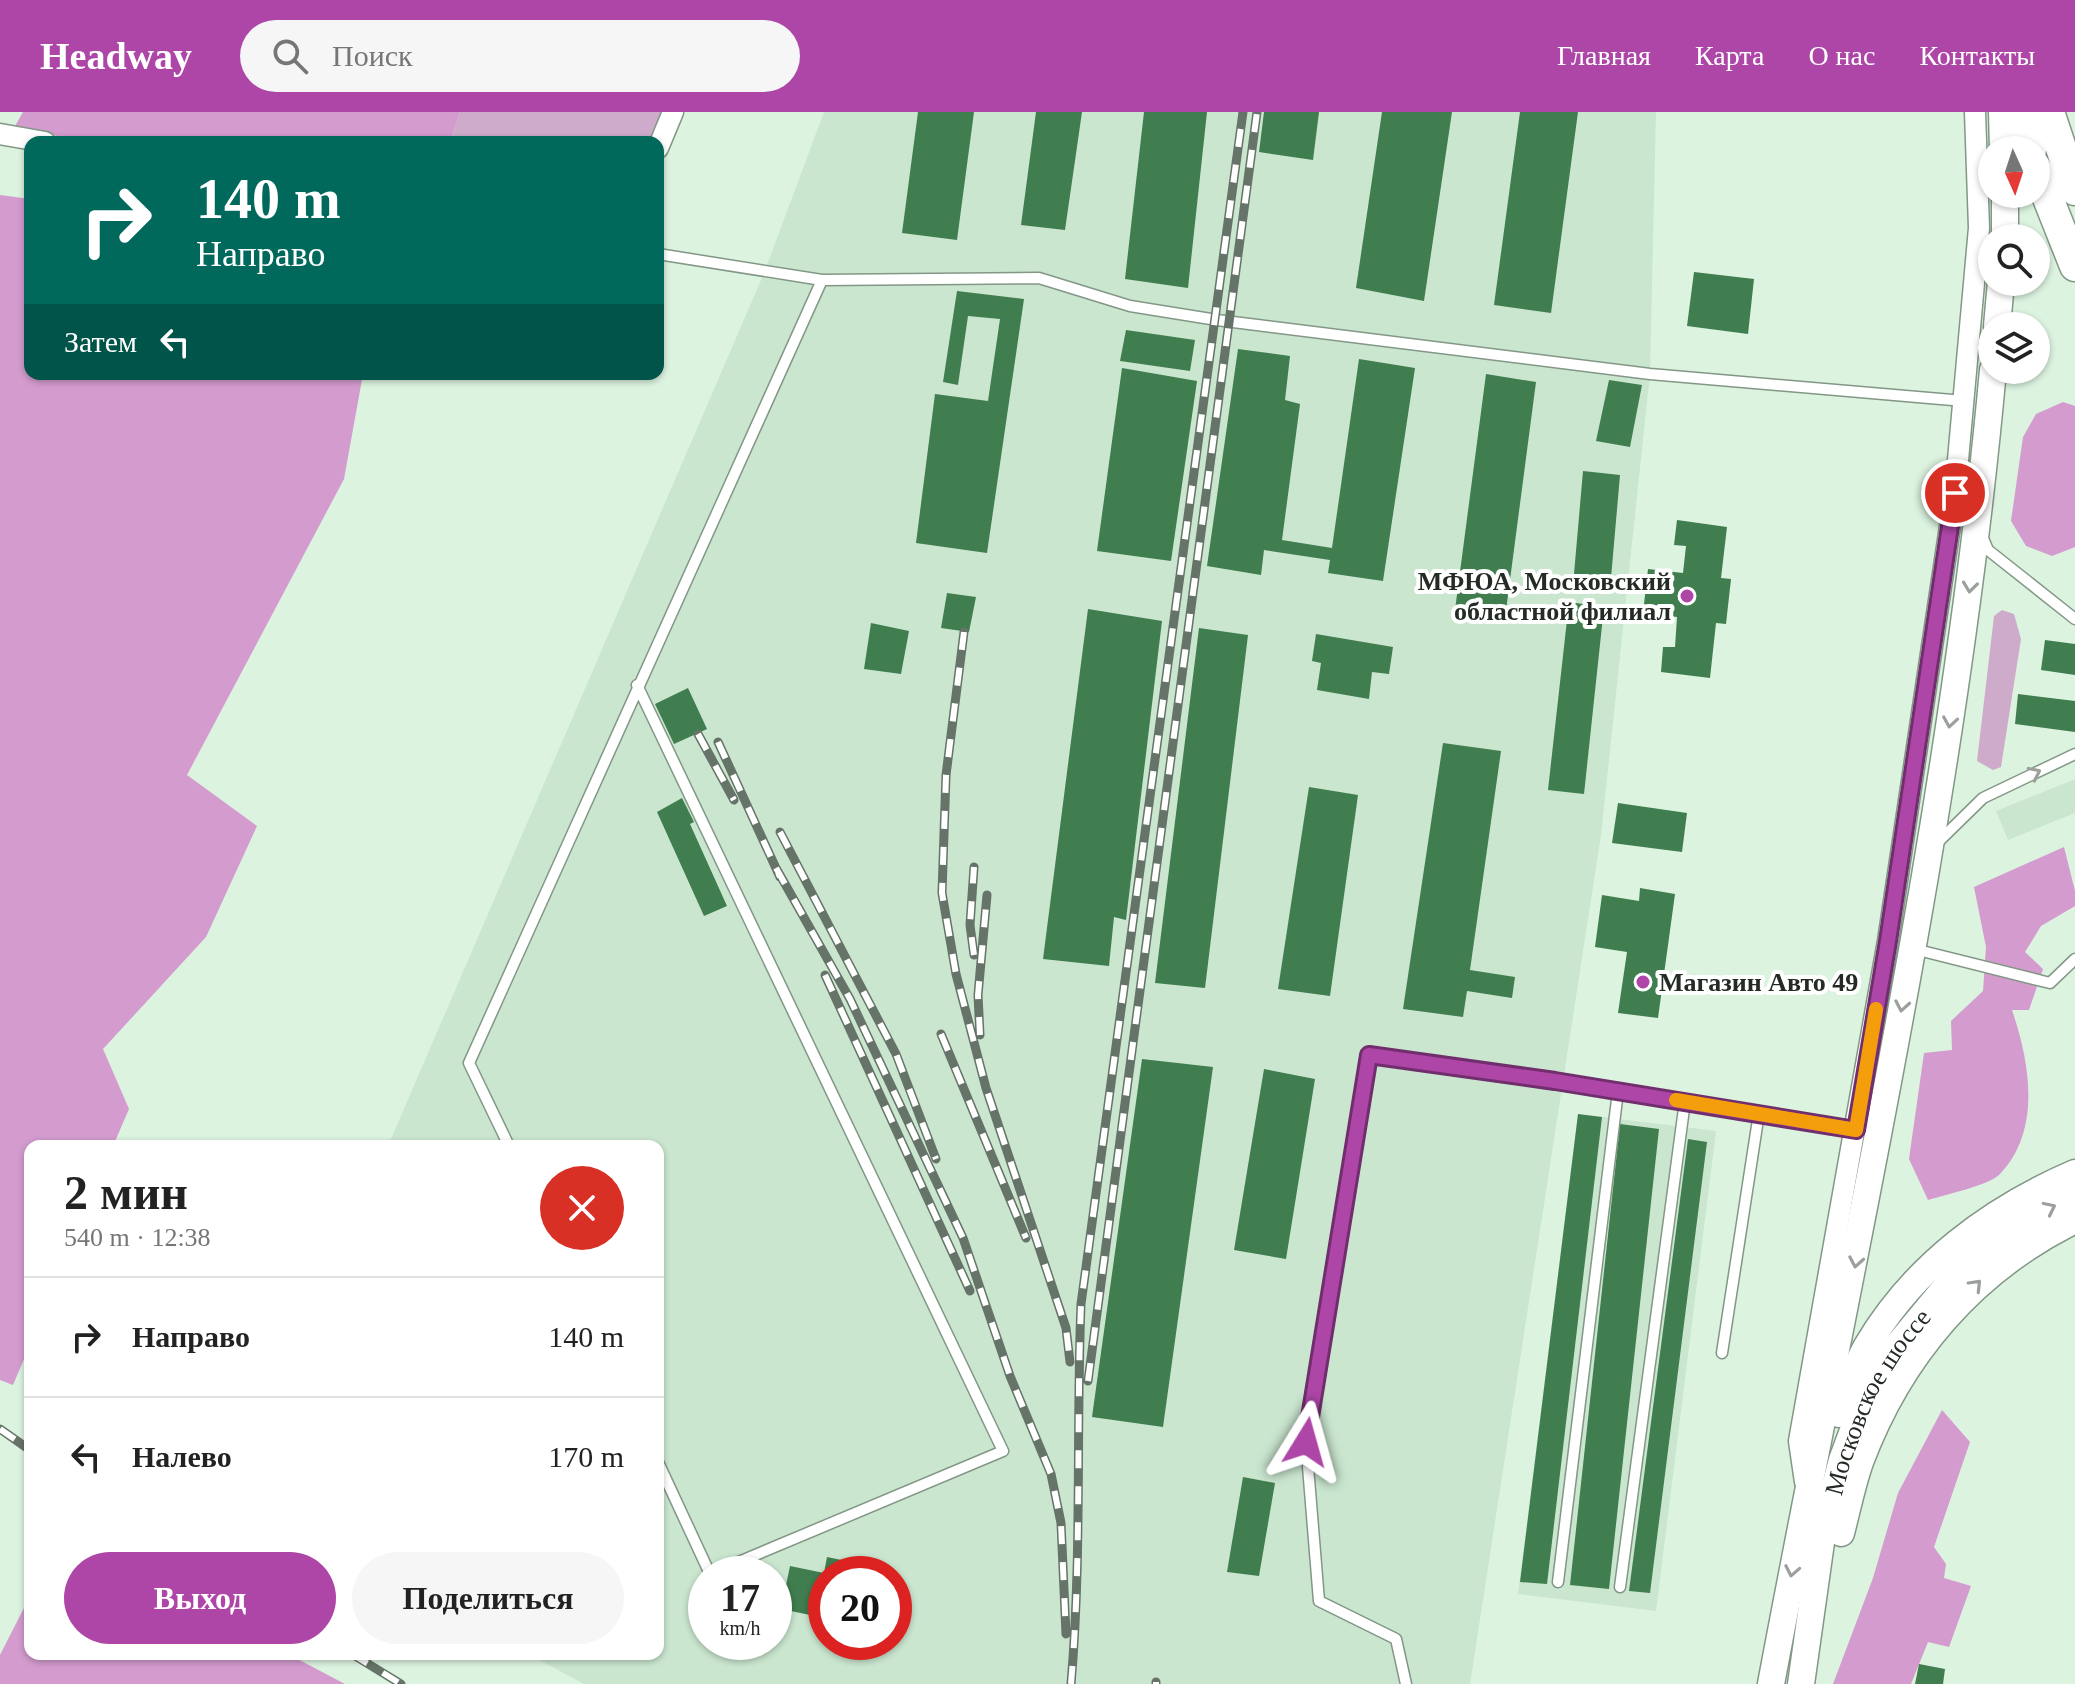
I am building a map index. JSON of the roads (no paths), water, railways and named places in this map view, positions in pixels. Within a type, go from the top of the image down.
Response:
[{"type":"main road","points":[[2002,112],[2003,136]]},
{"type":"main road","points":[[2020,112],[2027,136]]},
{"type":"main road","points":[[2049,112],[2075,190]]},
{"type":"main road","points":[[2050,203],[2075,266]]},
{"type":"main road","points":[[1807,1494],[1848,1303],[1963,645],[1992,384]]},
{"type":"main road","points":[[1807,1494],[1867,1346],[1913,1286],[1958,1239],[2018,1201],[2075,1173]]},
{"type":"main road","name":"Московское шоссе","points":[[1802,1684],[1822,1535],[1842,1460],[1867,1393],[1897,1346],[1970,1258],[2025,1221],[2075,1196]]},
{"type":"main road","points":[[1802,1684],[1861,1461],[1898,1386],[1937,1326],[1985,1276],[2035,1240],[2075,1220]]},
{"type":"main road","name":"Московское шоссе","points":[[1771,1684],[1807,1494]]},
{"type":"street","points":[[663,136],[673,112]]},
{"type":"street","points":[[1822,1535],[1807,1494],[1799,1441],[1856,1130],[1935,641],[1966,401],[1979,228],[1975,112]]},
{"type":"street","points":[[0,134],[24,138]]},
{"type":"lane","points":[[664,255],[822,280],[1039,278],[1130,306],[1229,321],[1650,374],[1966,401]]},
{"type":"lane","points":[[506,1140],[469,1063],[822,280]]},
{"type":"lane","points":[[1977,523],[1988,550],[2075,619]]},
{"type":"lane","points":[[637,685],[1003,1451],[710,1574],[664,1475]]},
{"type":"lane","points":[[1928,851],[1983,798],[2075,754]]},
{"type":"lane","points":[[1912,949],[2050,983],[2075,959]]},
{"type":"lane","points":[[1406,1684],[1396,1639],[1319,1601],[1306,1442],[1369,1055],[1685,1101],[1856,1130]]},
{"type":"lane","points":[[1558,1582],[1618,1091]]},
{"type":"lane","points":[[1620,1587],[1685,1101]]},
{"type":"lane","points":[[1722,1353],[1759,1113]]},
{"type":"railway","points":[[1071,1684],[1076,1589],[1081,1304],[1243,112]]},
{"type":"railway","points":[[1088,1381],[1257,112]]},
{"type":"railway","points":[[964,632],[946,775],[942,893],[956,974],[986,1088],[1066,1328],[1070,1362]]},
{"type":"railway","points":[[698,734],[734,800]]},
{"type":"railway","points":[[718,742],[780,877]]},
{"type":"railway","points":[[780,832],[896,1054],[936,1159]]},
{"type":"railway","points":[[974,867],[970,925],[974,955]]},
{"type":"railway","points":[[776,868],[850,999],[963,1238],[1010,1376],[1051,1474],[1061,1523],[1066,1634]]},
{"type":"railway","points":[[980,1035],[978,995],[987,895]]},
{"type":"railway","points":[[825,975],[970,1291]]},
{"type":"railway","points":[[941,1034],[1026,1238]]},
{"type":"railway","points":[[0,1429],[24,1446]]},
{"type":"railway","points":[[362,1660],[401,1684]]},
{"type":"place","name":"МФЮА, Московский областной филиал","points":[[1687,596]]},
{"type":"place","name":"Магазин Авто 49","points":[[1643,982]]}]
